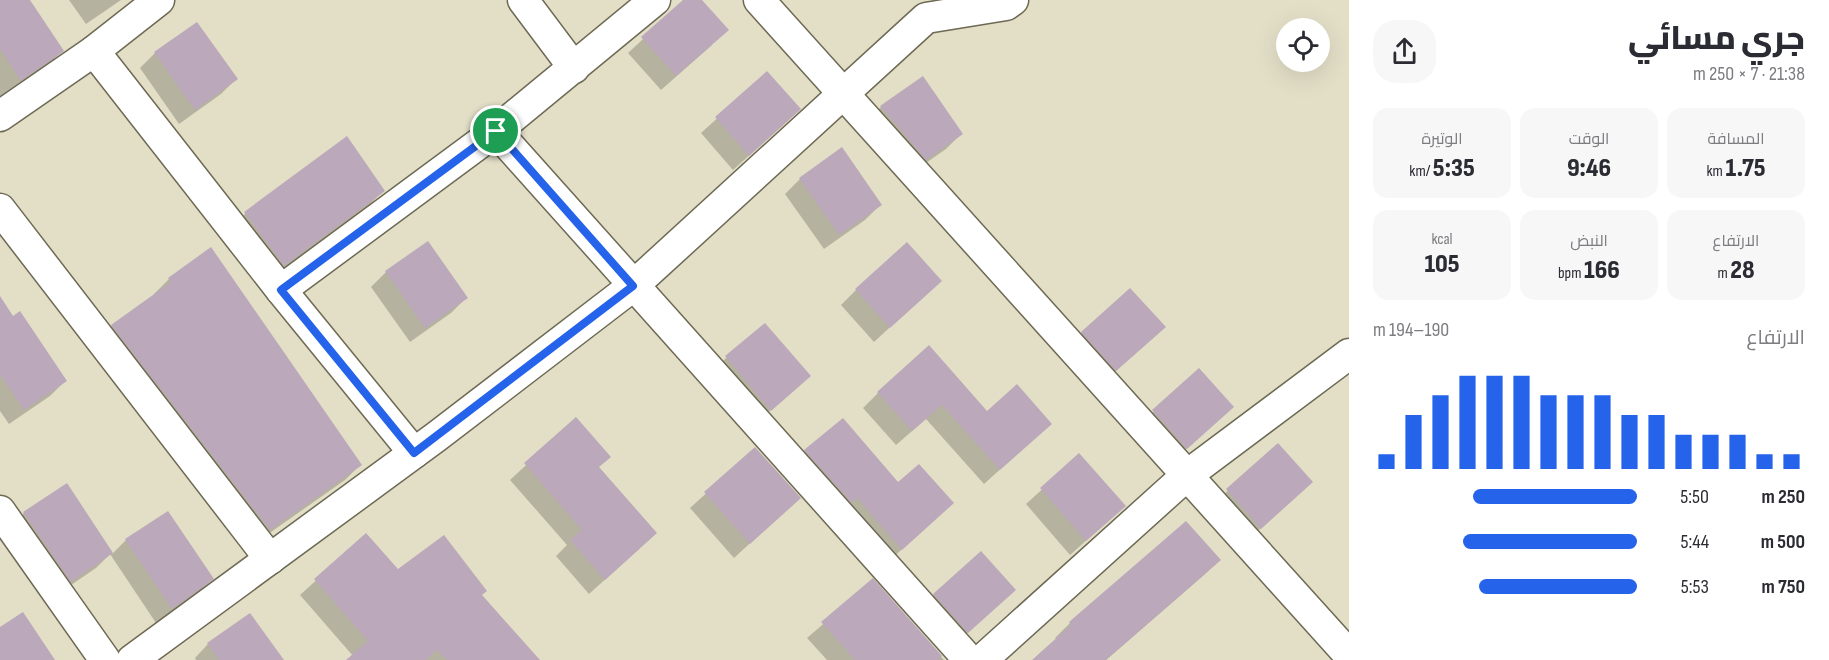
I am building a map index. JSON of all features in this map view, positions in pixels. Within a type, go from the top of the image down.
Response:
[{"type":"street","points":[[0,116],[94,51],[159,0]]},
{"type":"street","points":[[523,0],[574,68]]},
{"type":"street","points":[[281,290],[496,131],[655,0]]},
{"type":"street","points":[[759,0],[1349,655]]},
{"type":"street","points":[[132,660],[414,453],[633,286],[926,18],[1006,6],[1013,0]]},
{"type":"street","points":[[94,51],[281,290],[414,453]]},
{"type":"street","points":[[496,131],[969,660]]},
{"type":"street","points":[[0,209],[270,559]]},
{"type":"street","points":[[982,660],[1186,476],[1349,354]]},
{"type":"street","points":[[0,511],[105,660]]},
{"type":"building","points":[[0,0],[30,0],[64,51],[21,81],[0,49]]},
{"type":"building","points":[[683,0],[702,0],[729,30],[676,76],[641,37]]},
{"type":"building","points":[[197,22],[238,79],[195,110],[154,52]]},
{"type":"building","points":[[767,71],[801,109],[749,156],[715,117]]},
{"type":"building","points":[[923,76],[963,134],[926,160],[880,106]]},
{"type":"building","points":[[347,136],[385,191],[284,266],[244,212]]},
{"type":"building","points":[[842,147],[882,205],[839,235],[799,178]]},
{"type":"building","points":[[428,241],[468,298],[425,328],[385,271]]},
{"type":"building","points":[[907,242],[942,281],[890,328],[855,289]]},
{"type":"building","points":[[211,247],[362,465],[270,530],[111,325],[171,282],[168,278]]},
{"type":"building","points":[[1130,288],[1166,327],[1116,371],[1081,332]]},
{"type":"building","points":[[0,296],[13,316],[20,311],[67,381],[24,410],[0,374]]},
{"type":"building","points":[[765,323],[811,376],[771,411],[725,356]]},
{"type":"building","points":[[929,345],[987,411],[1017,384],[1052,424],[1000,470],[942,405],[912,431],[877,392]]},
{"type":"building","points":[[1199,368],[1234,407],[1187,449],[1152,410]]},
{"type":"building","points":[[576,417],[611,457],[599,467],[657,533],[605,580],[570,540],[582,530],[524,463]]},
{"type":"building","points":[[843,418],[898,482],[919,464],[954,503],[902,550],[857,498],[852,503],[804,450]]},
{"type":"building","points":[[1278,443],[1313,482],[1261,529],[1226,489]]},
{"type":"building","points":[[755,447],[801,498],[750,544],[704,492]]},
{"type":"building","points":[[1079,453],[1126,506],[1086,541],[1040,488]]},
{"type":"building","points":[[67,483],[113,553],[71,582],[23,512]]},
{"type":"building","points":[[168,511],[214,579],[172,609],[125,539]]},
{"type":"building","points":[[1186,521],[1221,560],[1106,660],[1032,660],[1071,625],[1069,622]]},
{"type":"building","points":[[366,533],[398,569],[444,535],[487,591],[482,595],[540,660],[447,660],[437,650],[426,660],[346,660],[368,641],[314,579]]},
{"type":"building","points":[[981,551],[1016,590],[968,633],[933,594]]},
{"type":"building","points":[[873,578],[942,656],[938,660],[855,660],[821,622]]},
{"type":"building","points":[[23,612],[55,660],[0,660],[0,627]]},
{"type":"building","points":[[250,613],[284,660],[219,660],[207,643]]},
{"type":"route","points":[[496,131],[633,286],[414,453],[281,290],[496,131]]}]
